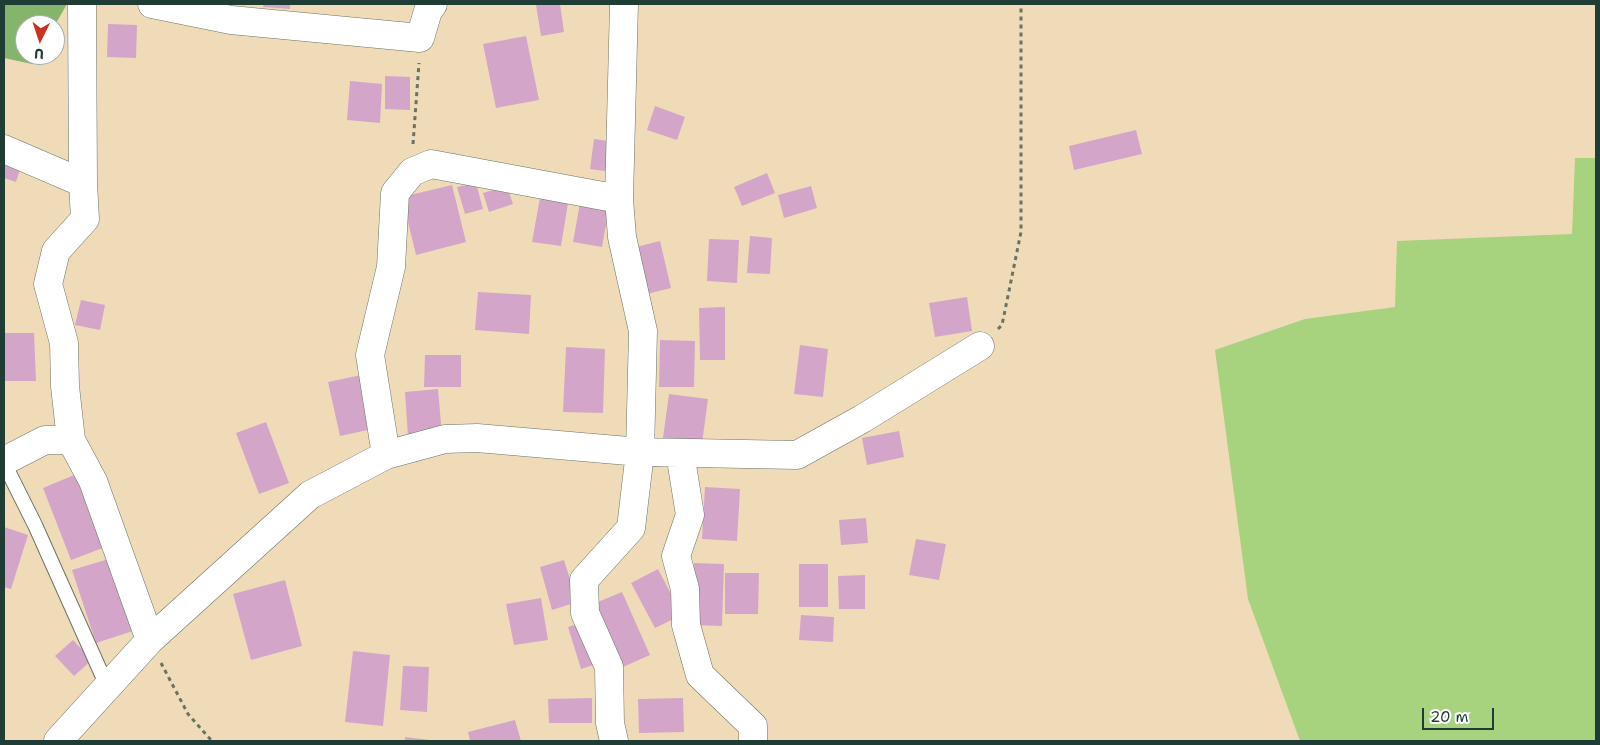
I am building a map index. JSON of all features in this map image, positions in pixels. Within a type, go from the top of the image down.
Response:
[{"type":"street","points":[[82,4],[82,183],[85,219],[56,251],[48,284],[64,343],[65,386],[70,440],[92,481],[150,640]]},
{"type":"street","points":[[152,4],[231,20],[420,38],[428,12],[433,4]]},
{"type":"street","points":[[614,741],[610,723],[609,667],[585,613],[584,580],[631,528],[640,452],[643,331],[622,238],[619,199],[624,4]]},
{"type":"street","points":[[4,149],[82,183]]},
{"type":"street","points":[[386,454],[370,355],[391,267],[395,193],[412,172],[431,164],[619,199]]},
{"type":"street","points":[[58,741],[150,640],[310,495],[386,454],[445,439],[477,438],[640,452],[797,454],[862,419],[980,346]]},
{"type":"street","points":[[4,462],[45,440],[70,440]]},
{"type":"street","points":[[680,453],[690,515],[676,556],[685,589],[686,625],[700,675],[753,726],[754,741]]},
{"type":"lane","points":[[4,462],[36,525],[107,686]]},
{"type":"path","points":[[980,346],[1002,325],[1021,232],[1021,4]]},
{"type":"path","points":[[412,172],[420,38]]},
{"type":"path","points":[[150,640],[188,714],[212,741]]},
{"type":"green space","points":[[4,4],[67,4],[61,15],[15,15],[15,60],[4,58]]},
{"type":"green space","points":[[1575,158],[1596,158],[1596,741],[1300,741],[1248,599],[1215,350],[1305,319],[1395,307],[1397,241],[1572,234]]},
{"type":"building","points":[[264,4],[290,4],[290,9],[263,7]]},
{"type":"building","points":[[560,4],[564,32],[541,36],[536,5]]},
{"type":"building","points":[[108,24],[137,25],[136,58],[107,57]]},
{"type":"building","points":[[526,36],[539,100],[496,108],[483,44]]},
{"type":"building","points":[[385,76],[410,77],[410,110],[385,109]]},
{"type":"building","points":[[350,81],[382,84],[380,123],[347,120]]},
{"type":"building","points":[[655,106],[685,117],[677,140],[647,130]]},
{"type":"building","points":[[1136,130],[1142,154],[1074,170],[1069,146]]},
{"type":"building","points":[[594,139],[616,142],[612,172],[590,169]]},
{"type":"building","points":[[4,161],[21,167],[16,182],[4,178]]},
{"type":"building","points":[[767,173],[775,193],[742,206],[734,187]]},
{"type":"building","points":[[476,183],[483,209],[465,214],[457,187]]},
{"type":"building","points":[[452,185],[466,242],[416,255],[402,197]]},
{"type":"building","points":[[507,186],[513,204],[489,212],[483,193]]},
{"type":"building","points":[[811,186],[817,208],[784,218],[778,195]]},
{"type":"building","points":[[541,192],[569,197],[561,246],[532,242]]},
{"type":"building","points":[[580,203],[609,208],[602,247],[573,242]]},
{"type":"building","points":[[750,236],[772,238],[770,274],[747,273]]},
{"type":"building","points":[[709,239],[739,240],[737,283],[707,281]]},
{"type":"building","points":[[660,241],[671,288],[647,294],[636,247]]},
{"type":"building","points":[[478,292],[531,295],[529,334],[475,330]]},
{"type":"building","points":[[967,297],[972,331],[935,337],[929,303]]},
{"type":"building","points":[[81,300],[105,305],[100,330],[75,325]]},
{"type":"building","points":[[725,307],[725,360],[700,360],[699,308]]},
{"type":"building","points":[[4,333],[34,333],[36,381],[4,381]]},
{"type":"building","points":[[660,340],[695,341],[694,387],[659,387]]},
{"type":"building","points":[[800,345],[828,349],[823,397],[794,394]]},
{"type":"building","points":[[566,347],[605,349],[603,413],[563,412]]},
{"type":"building","points":[[425,355],[461,355],[461,387],[424,387]]},
{"type":"building","points":[[366,374],[377,428],[340,436],[328,382]]},
{"type":"building","points":[[438,389],[442,435],[408,437],[405,392]]},
{"type":"building","points":[[669,394],[708,399],[701,451],[662,445]]},
{"type":"building","points":[[266,422],[289,483],[259,494],[236,433]]},
{"type":"building","points":[[899,431],[904,457],[867,465],[862,438]]},
{"type":"building","points":[[79,473],[108,546],[71,560],[43,488]]},
{"type":"building","points":[[705,487],[740,489],[737,541],[702,539]]},
{"type":"building","points":[[866,518],[868,543],[841,545],[839,520]]},
{"type":"building","points":[[4,527],[28,535],[11,589],[4,587]]},
{"type":"building","points":[[916,539],[946,544],[939,580],[909,575]]},
{"type":"building","points":[[112,558],[136,630],[96,643],[72,570]]},
{"type":"building","points":[[564,560],[577,602],[552,610],[540,567]]},
{"type":"building","points":[[694,563],[724,564],[722,626],[692,625]]},
{"type":"building","points":[[799,564],[828,564],[828,607],[799,607]]},
{"type":"building","points":[[658,569],[682,615],[655,628],[631,583]]},
{"type":"building","points":[[725,573],[759,573],[758,614],[725,614]]},
{"type":"building","points":[[865,575],[865,609],[839,609],[838,576]]},
{"type":"building","points":[[285,580],[302,646],[251,660],[233,594]]},
{"type":"building","points":[[622,592],[650,655],[616,670],[588,606]]},
{"type":"building","points":[[541,598],[548,640],[514,645],[506,604]]},
{"type":"building","points":[[801,615],[834,617],[833,642],[799,640]]},
{"type":"building","points":[[586,621],[600,663],[581,669],[568,627]]},
{"type":"building","points":[[73,640],[92,660],[74,676],[55,656]]},
{"type":"building","points":[[353,651],[390,655],[383,726],[345,722]]},
{"type":"building","points":[[403,666],[429,667],[427,712],[400,710]]},
{"type":"building","points":[[592,698],[592,723],[549,723],[548,699]]},
{"type":"building","points":[[683,698],[684,732],[639,733],[638,699]]},
{"type":"building","points":[[515,720],[521,741],[470,741],[468,732]]},
{"type":"building","points":[[405,737],[430,740],[430,741],[405,741]]}]
